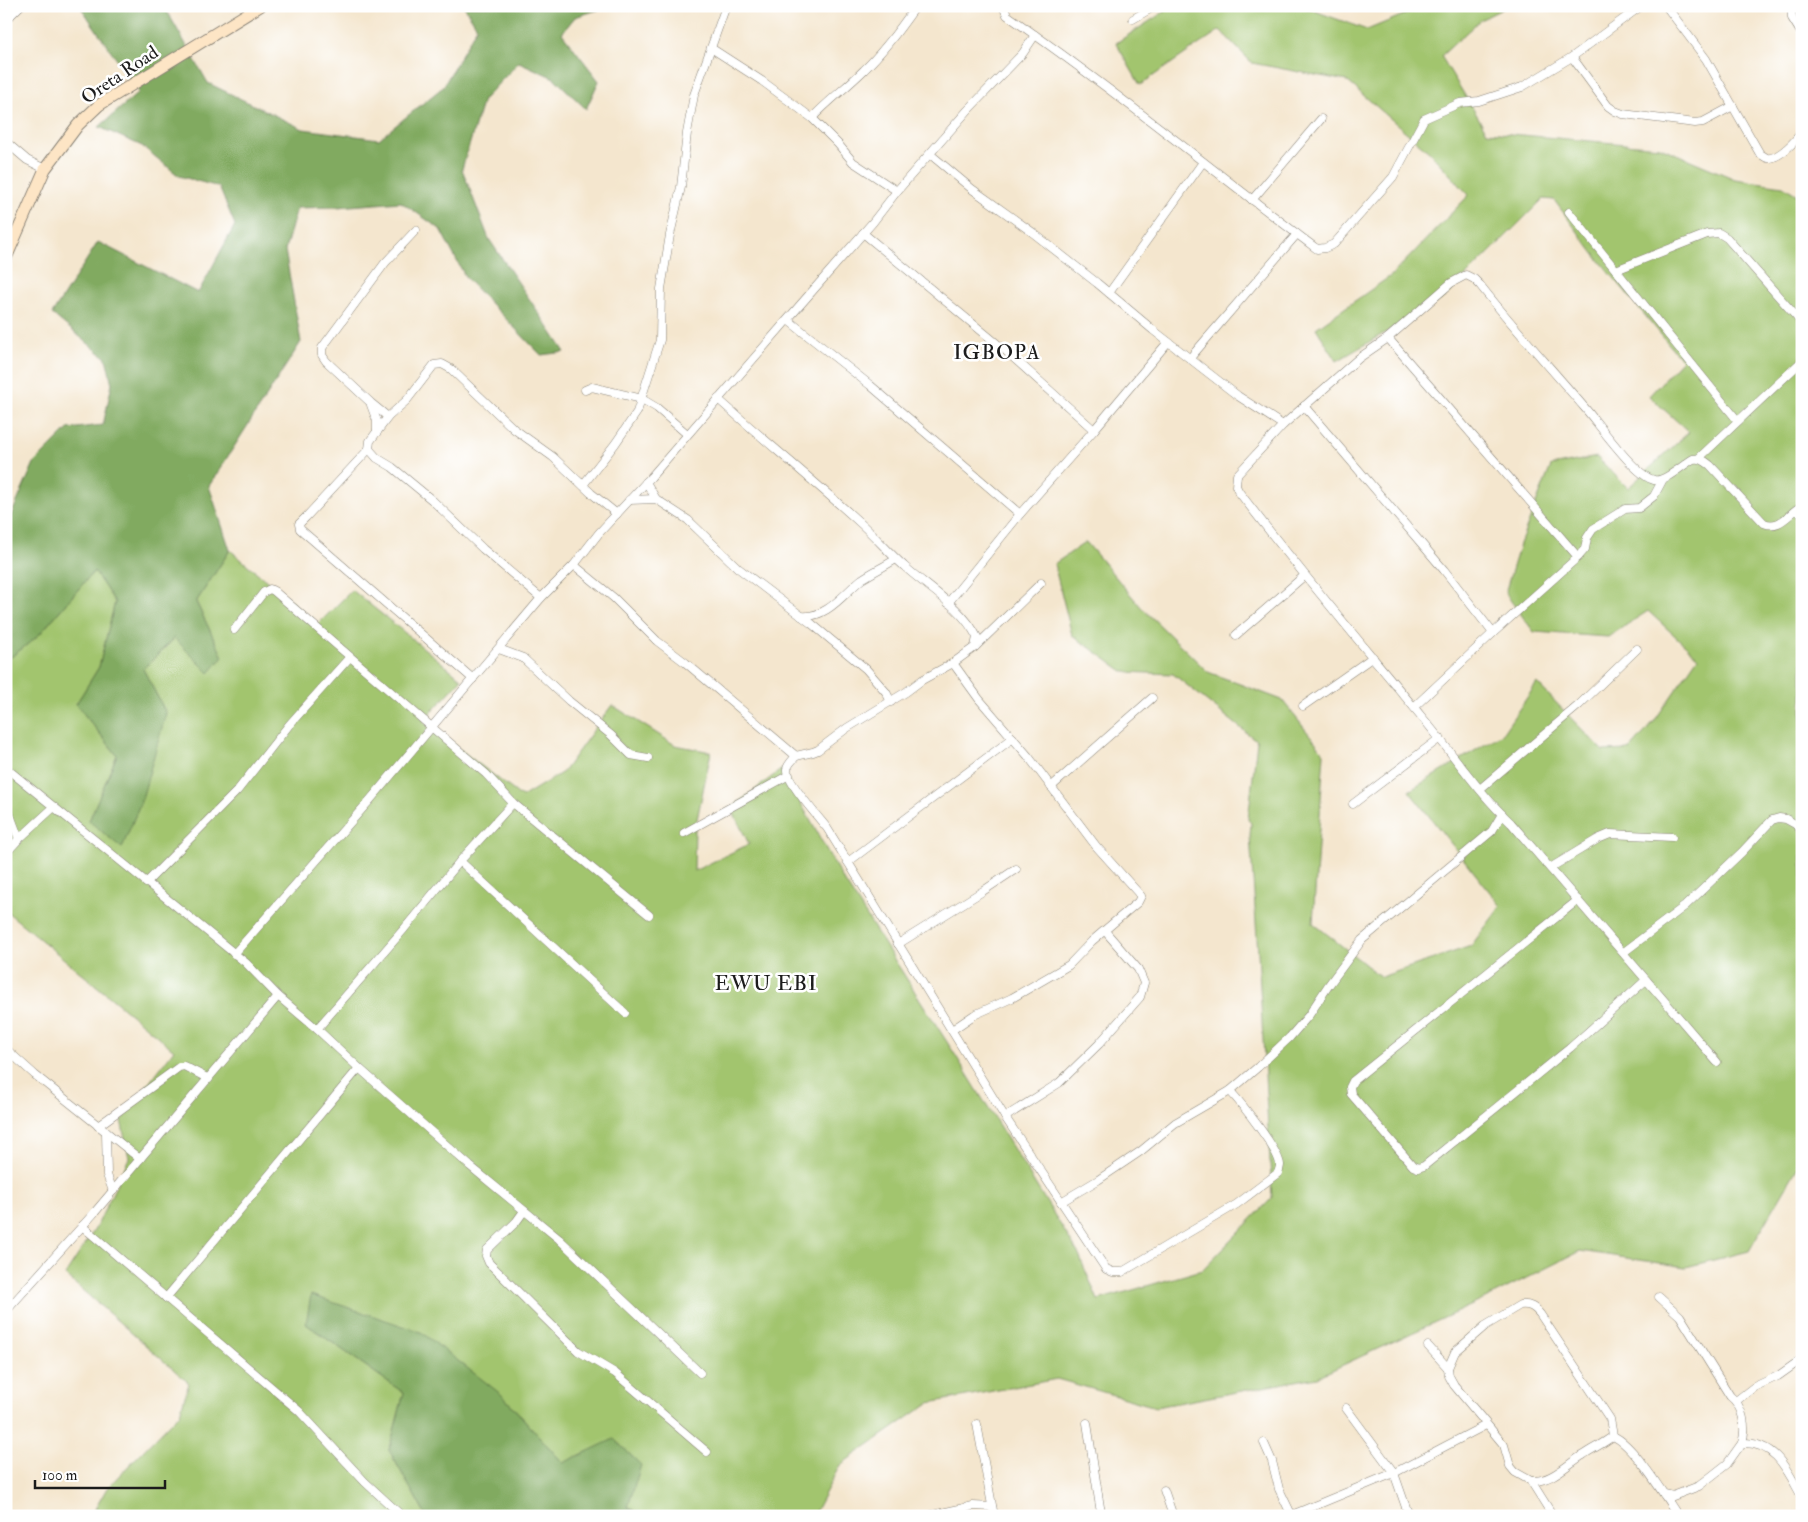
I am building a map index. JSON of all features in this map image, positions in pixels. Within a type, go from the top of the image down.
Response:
[{"type":"street","points":[[6,20],[20,6]]},
{"type":"street","points":[[583,485],[628,426],[636,412],[660,340],[661,289],[670,235],[681,187],[687,133],[694,95],[726,6]]},
{"type":"street","points":[[812,118],[829,100],[864,70],[896,34],[916,6]]},
{"type":"street","points":[[1003,6],[1007,16],[1090,74],[1316,249],[1334,244],[1393,177],[1424,119],[1460,103],[1479,101],[1522,86],[1572,57],[1641,6]]},
{"type":"street","points":[[1133,20],[1155,6]]},
{"type":"street","points":[[1666,6],[1706,59],[1760,154],[1767,158],[1773,157],[1785,150],[1802,131]]},
{"type":"street","points":[[1791,6],[1792,18],[1802,34]]},
{"type":"street","name":"Oreta Road","points":[[6,258],[9,242],[46,169],[78,125],[99,105],[258,7]]},
{"type":"street","points":[[234,954],[370,800],[541,598],[574,565],[582,552],[788,320],[897,191],[968,110],[1023,53],[1035,35]]},
{"type":"street","points":[[711,48],[762,81],[812,118],[853,162],[897,191]]},
{"type":"street","points":[[1572,57],[1608,106],[1623,114],[1695,123],[1703,122],[1733,106]]},
{"type":"street","points":[[1252,200],[1321,119]]},
{"type":"street","points":[[6,142],[27,160],[46,169]]},
{"type":"street","points":[[930,154],[972,189],[1032,232],[1238,396],[1283,425]]},
{"type":"street","points":[[1109,293],[1203,162]]},
{"type":"street","points":[[1569,212],[1738,421]]},
{"type":"street","points":[[388,416],[371,403],[326,361],[322,355],[322,348],[385,263],[416,230]]},
{"type":"street","points":[[863,233],[1007,352],[1094,430]]},
{"type":"street","points":[[1190,358],[1297,234]]},
{"type":"street","points":[[1616,270],[1707,234],[1719,234],[1727,238],[1802,323]]},
{"type":"street","points":[[1662,480],[1654,480],[1637,469],[1480,285],[1470,276],[1462,276],[1451,283],[1388,338],[1359,358],[1283,425],[1237,475],[1236,486],[1304,576],[1440,738],[1480,789],[1624,952],[1717,1062]]},
{"type":"street","points":[[788,320],[870,385],[1020,514]]},
{"type":"street","points":[[1388,338],[1578,557]]},
{"type":"street","points":[[948,603],[1020,514],[1168,342]]},
{"type":"street","points":[[1414,707],[1492,633],[1578,557],[1585,549],[1587,538],[1593,529],[1625,509],[1639,508],[1654,496],[1662,480],[1693,459],[1699,458],[1802,361]]},
{"type":"street","points":[[541,598],[483,549],[432,500],[392,467],[377,458],[370,449],[370,441],[388,416],[407,400],[434,365],[442,364],[451,370],[514,429],[553,457],[617,514]]},
{"type":"street","points":[[585,390],[592,387],[642,398],[657,408],[687,434]]},
{"type":"street","points":[[718,399],[857,520],[896,559],[948,603],[970,625],[977,637],[975,647]]},
{"type":"street","points":[[371,403],[377,421],[377,432]]},
{"type":"street","points":[[1304,406],[1444,570],[1492,633]]},
{"type":"street","points":[[370,449],[306,517],[300,524],[300,529],[473,680]]},
{"type":"street","points":[[1699,458],[1710,465],[1764,523],[1770,526],[1776,525],[1800,509]]},
{"type":"street","points":[[646,482],[656,499],[688,520],[738,568],[812,624],[866,670],[886,692],[891,702]]},
{"type":"street","points":[[629,500],[656,499]]},
{"type":"street","points":[[799,615],[813,616],[821,612],[862,580],[896,559]]},
{"type":"street","points":[[574,565],[614,598],[657,641],[686,663],[796,756]]},
{"type":"street","points":[[1236,635],[1304,576]]},
{"type":"street","points":[[1041,583],[975,647],[891,702],[847,728],[818,750],[796,756],[787,766],[786,772],[806,803],[827,828],[1005,1117],[1106,1268],[1113,1272],[1122,1272],[1237,1204],[1278,1172],[1280,1165],[1278,1157],[1250,1114],[1230,1091]]},
{"type":"street","points":[[234,630],[264,592],[270,589],[431,729],[486,774],[514,803],[648,915]]},
{"type":"street","points":[[499,649],[523,658],[569,701],[611,735],[631,755],[648,758]]},
{"type":"street","points":[[1480,789],[1579,706],[1637,649]]},
{"type":"street","points":[[1303,706],[1373,657]]},
{"type":"street","points":[[146,883],[237,790],[289,725],[350,658]]},
{"type":"street","points":[[952,663],[979,699],[1013,738],[1096,846],[1141,896],[1138,902],[1069,965],[1012,998],[974,1015],[952,1030]]},
{"type":"street","points":[[1051,787],[1152,698]]},
{"type":"street","points":[[848,862],[1013,738]]},
{"type":"street","points":[[1353,804],[1440,738]]},
{"type":"street","points":[[8,772],[246,963],[278,996],[470,1166],[566,1245],[700,1373]]},
{"type":"street","points":[[684,833],[788,776]]},
{"type":"street","points":[[317,1029],[460,861],[514,803]]},
{"type":"street","points":[[6,804],[19,839]]},
{"type":"street","points":[[6,853],[54,807]]},
{"type":"street","points":[[1061,1202],[1141,1151],[1175,1123],[1230,1091],[1290,1037],[1309,1015],[1362,940],[1492,831],[1502,814]]},
{"type":"street","points":[[1624,952],[1685,906],[1742,852],[1772,820],[1786,819],[1802,831]]},
{"type":"street","points":[[1550,868],[1598,839],[1610,834],[1672,837]]},
{"type":"street","points":[[460,861],[625,1013]]},
{"type":"street","points":[[898,944],[983,892],[1016,868]]},
{"type":"street","points":[[1578,900],[1353,1081],[1350,1087],[1351,1094],[1413,1166],[1418,1168],[1424,1166],[1570,1048],[1646,980]]},
{"type":"street","points":[[1005,1117],[1059,1083],[1099,1044],[1140,997],[1144,983],[1138,969],[1105,931]]},
{"type":"street","points":[[6,1311],[113,1191],[278,996]]},
{"type":"street","points":[[6,1049],[35,1075],[140,1159]]},
{"type":"street","points":[[98,1126],[179,1067],[184,1066],[209,1079]]},
{"type":"street","points":[[166,1298],[359,1068]]},
{"type":"street","points":[[106,1132],[107,1175],[113,1191]]},
{"type":"street","points":[[524,1211],[516,1222],[487,1250],[486,1256],[489,1262],[578,1351],[615,1373],[707,1452]]},
{"type":"street","points":[[82,1226],[298,1411],[365,1482],[402,1516]]},
{"type":"street","points":[[1659,1297],[1680,1316],[1730,1396],[1736,1400],[1741,1408],[1744,1437],[1742,1443],[1727,1464],[1699,1486],[1673,1496],[1664,1494]]},
{"type":"street","points":[[1613,1436],[1601,1446],[1582,1455],[1556,1474],[1536,1482],[1531,1481],[1515,1472],[1510,1466],[1504,1445],[1454,1386],[1449,1376],[1448,1368],[1455,1352],[1485,1326],[1520,1305],[1533,1306],[1610,1419],[1613,1436],[1625,1443],[1664,1494],[1678,1516]]},
{"type":"street","points":[[1428,1346],[1448,1368]]},
{"type":"street","points":[[1736,1400],[1754,1387],[1778,1376],[1802,1359]]},
{"type":"street","points":[[1346,1408],[1394,1473],[1410,1516]]},
{"type":"street","points":[[1087,1423],[1103,1516]]},
{"type":"street","points":[[977,1424],[994,1516]]},
{"type":"street","points":[[1264,1442],[1272,1461],[1279,1489],[1292,1515],[1394,1473],[1486,1424]]},
{"type":"street","points":[[1742,1443],[1754,1443],[1766,1447],[1778,1458],[1802,1497]]},
{"type":"street","points":[[1531,1481],[1553,1516]]},
{"type":"street","points":[[1164,1490],[1173,1516]]},
{"type":"street","points":[[928,1516],[972,1506],[992,1506]]},
{"type":"green space","points":[[80,6],[164,6],[208,83],[303,129],[379,139],[443,87],[477,27],[464,6],[610,6],[575,17],[562,33],[599,81],[586,109],[554,78],[519,62],[483,100],[462,169],[489,239],[565,352],[541,355],[466,278],[440,229],[401,202],[297,208],[285,250],[301,342],[209,486],[230,550],[196,602],[223,657],[209,673],[174,638],[143,669],[166,713],[142,799],[122,848],[89,821],[117,755],[76,704],[99,667],[115,602],[94,571],[38,636],[6,661],[6,527],[34,463],[68,429],[103,425],[112,384],[106,358],[52,314],[98,242],[198,293],[235,225],[219,187],[179,176],[142,146],[99,127],[139,92]]},
{"type":"green space","points":[[1173,6],[1301,6],[1367,30],[1425,6],[1508,6],[1480,20],[1441,56],[1487,132],[1660,147],[1735,179],[1783,186],[1802,198],[1802,1160],[1749,1251],[1686,1267],[1580,1251],[1485,1299],[1317,1377],[1156,1407],[1057,1379],[929,1403],[840,1465],[813,1516],[643,1516],[563,1463],[502,1395],[306,1324],[404,1393],[389,1450],[426,1516],[91,1516],[107,1488],[180,1413],[189,1383],[65,1275],[97,1226],[129,1158],[121,1120],[174,1050],[6,911],[6,661],[38,636],[94,571],[115,602],[99,667],[76,704],[117,755],[89,821],[166,713],[143,669],[175,638],[209,672],[223,657],[196,602],[230,550],[318,624],[352,590],[462,679],[423,721],[522,797],[563,772],[612,705],[675,745],[711,752],[695,829],[694,871],[749,844],[731,808],[782,769],[841,876],[956,1056],[1078,1253],[1098,1300],[1202,1270],[1272,1198],[1250,836],[1251,823],[1248,820],[1257,741],[1173,674],[1124,672],[1072,635],[1054,564],[1086,542],[1141,607],[1208,672],[1282,700],[1324,753],[1313,923],[1381,977],[1471,946],[1501,906],[1409,791],[1502,734],[1537,683],[1603,751],[1629,750],[1653,723],[1698,657],[1648,611],[1608,637],[1534,632],[1505,593],[1520,544],[1551,466],[1597,457],[1628,488],[1689,432],[1649,396],[1682,360],[1595,255],[1554,200],[1543,199],[1444,298],[1337,361],[1316,328],[1392,275],[1469,195],[1429,152],[1347,81],[1252,63],[1220,30],[1140,85],[1116,43]]},
{"type":"green space","points":[[311,1295],[421,1332],[502,1395],[563,1463],[614,1439],[641,1465],[628,1507],[643,1516],[426,1516],[389,1450],[404,1393],[306,1324]]},
{"type":"district","name":"IGBOPA","points":[[997,352]]},
{"type":"district","name":"EWU EBI","points":[[766,983]]}]
